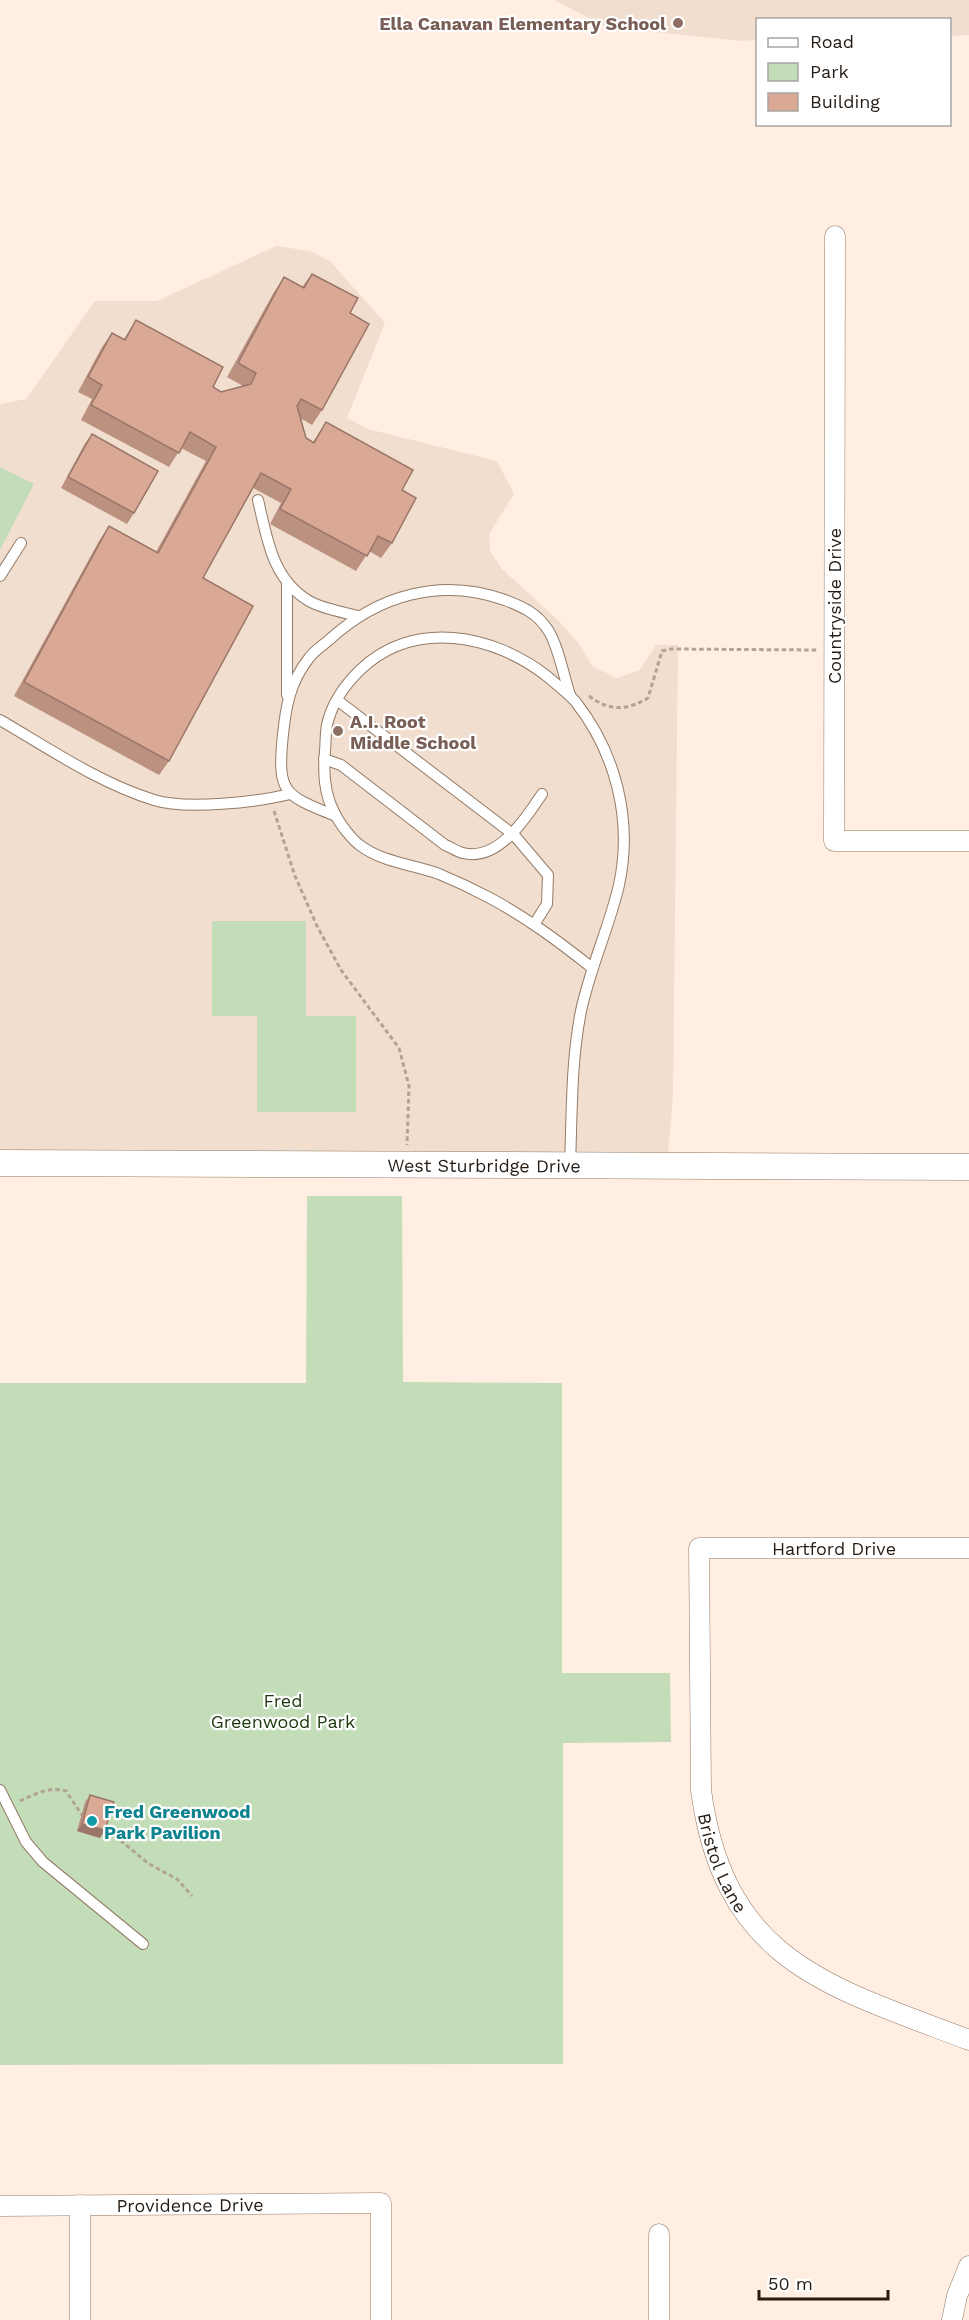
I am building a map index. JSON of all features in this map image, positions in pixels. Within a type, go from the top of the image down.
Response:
[{"type":"street","name":"Countryside Drive","points":[[835,236],[834,841],[969,841]]},
{"type":"street","name":"West Sturbridge Drive","points":[[0,1163],[969,1167]]},
{"type":"street","name":"Hartford Drive","points":[[699,1548],[969,1548]]},
{"type":"street","name":"Bristol Lane","points":[[699,1548],[701,1790],[705,1822],[714,1854],[727,1884],[744,1912],[765,1937],[789,1959],[816,1978],[845,1993],[969,2040]]},
{"type":"street","name":"Providence Drive","points":[[0,2206],[381,2203],[381,2320]]},
{"type":"street","points":[[80,2205],[80,2320]]},
{"type":"street","points":[[659,2234],[659,2320]]},
{"type":"street","points":[[952,2320],[957,2296],[969,2266]]},
{"type":"lane","points":[[258,500],[272,556],[287,584],[310,602],[358,616]]},
{"type":"lane","points":[[0,576],[21,543]]},
{"type":"lane","points":[[287,584],[287,697],[280,765],[284,786],[296,800],[336,816]]},
{"type":"lane","points":[[287,697],[309,658],[358,616],[388,600],[438,589],[486,593],[528,609],[549,631],[569,692]]},
{"type":"lane","points":[[570,1165],[574,1065],[580,1015],[591,967],[619,884],[625,832],[622,803],[609,759],[593,724],[569,692],[526,660],[489,644],[455,636],[402,643],[368,663],[344,686],[327,722],[324,759],[325,793],[336,816],[361,846],[440,874],[536,923],[591,967]]},
{"type":"lane","points":[[338,700],[514,835],[548,875],[547,904],[536,923]]},
{"type":"lane","points":[[0,720],[100,778],[156,801],[198,804],[268,800],[290,794]]},
{"type":"lane","points":[[324,759],[341,765],[445,845],[464,854],[484,851],[514,835],[542,794]]},
{"type":"lane","points":[[0,1790],[26,1842],[42,1862],[143,1944]]},
{"type":"path","points":[[569,692],[589,695],[601,705],[615,709],[634,706],[648,698],[662,651],[671,649],[834,650]]},
{"type":"path","points":[[268,800],[279,823],[295,876],[317,926],[341,970],[399,1048],[409,1086],[406,1165]]},
{"type":"path","points":[[7,1806],[39,1792],[61,1789],[66,1791],[81,1816],[92,1823]]},
{"type":"path","points":[[98,1825],[104,1826],[149,1864],[177,1879],[192,1896]]},
{"type":"shaded area","name":"Ella Canavan Elementary School","points":[[554,0],[969,0],[969,35],[951,36],[951,18],[756,18],[756,40],[741,41],[606,27]]},
{"type":"shaded area","name":"A.I. Root Middle School","points":[[276,246],[310,251],[330,261],[385,323],[347,418],[368,429],[497,461],[514,494],[489,534],[490,551],[501,568],[558,620],[579,644],[592,666],[617,678],[640,670],[656,645],[678,645],[673,1096],[668,1155],[423,1151],[0,1152],[0,404],[26,399],[95,301],[157,301]]},
{"type":"green space","points":[[0,467],[34,484],[0,550]]},
{"type":"green space","points":[[212,921],[306,921],[306,1016],[356,1016],[356,1112],[257,1112],[257,1016],[212,1016]]},
{"type":"green space","name":"Fred Greenwood Park","points":[[307,1196],[402,1196],[403,1382],[562,1383],[562,1673],[670,1673],[671,1742],[563,1743],[563,2064],[0,2065],[0,1383],[306,1383]]},
{"type":"building","points":[[312,274],[358,298],[350,313],[369,324],[322,410],[301,399],[297,406],[306,438],[314,443],[326,422],[413,470],[402,490],[416,498],[392,543],[378,536],[367,556],[280,509],[291,489],[261,473],[203,578],[253,606],[169,761],[24,682],[109,526],[158,553],[216,447],[190,432],[179,453],[91,405],[102,385],[88,377],[112,333],[125,340],[136,320],[223,367],[213,387],[221,392],[251,384],[256,373],[238,363],[284,277],[304,288]]},
{"type":"building","points":[[92,434],[158,471],[134,513],[68,477]]},
{"type":"building","name":"Fred Greenwood Park Pavilion","points":[[90,1795],[114,1802],[105,1830],[82,1824]]},
{"type":"place","name":"Ella Canavan Elementary School","points":[[678,23]]},
{"type":"place","name":"A.I. Root Middle School","points":[[338,731]]},
{"type":"place","name":"Fred Greenwood Park Pavilion","points":[[92,1821]]}]
